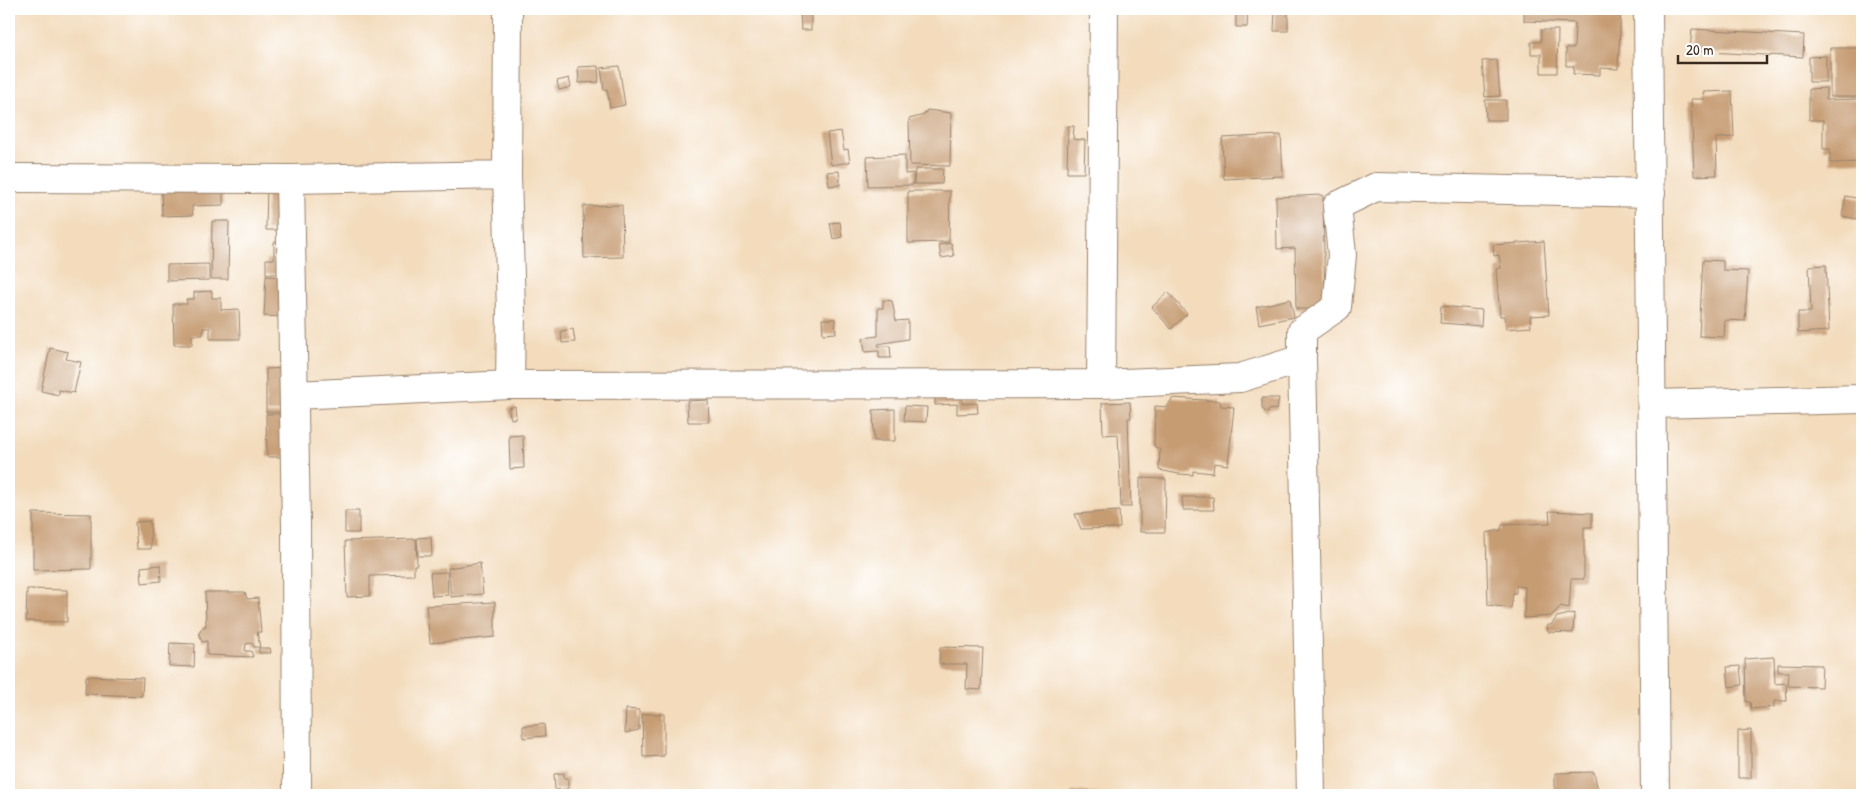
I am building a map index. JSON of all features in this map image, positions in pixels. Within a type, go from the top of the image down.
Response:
[{"type":"street","points":[[508,9],[507,175],[510,385]]},
{"type":"street","points":[[1101,384],[1104,9]]},
{"type":"street","points":[[1648,9],[1655,795]]},
{"type":"street","points":[[9,178],[290,179],[507,175]]},
{"type":"street","points":[[290,179],[296,526],[297,795]]},
{"type":"street","points":[[1311,795],[1302,331],[1337,307],[1342,255],[1337,206],[1376,187],[1651,193]]},
{"type":"street","points":[[294,395],[542,384],[1101,384],[1240,378],[1302,359]]},
{"type":"street","points":[[1652,404],[1862,399]]},
{"type":"building","points":[[797,9],[811,9],[811,30],[801,30],[800,10]]},
{"type":"building","points":[[835,9],[853,9],[853,12],[835,13]]},
{"type":"building","points":[[1236,9],[1248,9],[1247,27],[1236,27]]},
{"type":"building","points":[[1275,9],[1288,9],[1288,31],[1274,31]]},
{"type":"building","points":[[1524,9],[1621,9],[1618,69],[1600,68],[1600,75],[1573,74],[1574,66],[1566,66],[1566,48],[1574,48],[1575,23],[1524,21]]},
{"type":"building","points":[[1692,29],[1804,35],[1803,57],[1690,51]]},
{"type":"building","points":[[1541,30],[1558,30],[1557,73],[1541,73],[1541,54],[1531,54],[1531,42],[1541,42]]},
{"type":"building","points":[[1830,48],[1862,48],[1862,97],[1830,97]]},
{"type":"building","points":[[1826,56],[1826,82],[1809,82],[1809,57]]},
{"type":"building","points":[[1497,60],[1500,96],[1485,97],[1482,61]]},
{"type":"building","points":[[598,66],[599,82],[579,83],[578,67]]},
{"type":"building","points":[[619,66],[625,105],[610,108],[607,89],[604,90],[601,68]]},
{"type":"building","points":[[569,78],[571,87],[559,90],[557,81]]},
{"type":"building","points":[[1826,88],[1826,100],[1862,99],[1862,162],[1830,163],[1830,149],[1823,149],[1823,120],[1809,120],[1809,89]]},
{"type":"building","points":[[1732,91],[1734,137],[1716,138],[1717,175],[1694,176],[1691,99],[1704,99],[1703,92]]},
{"type":"building","points":[[1485,100],[1506,100],[1506,120],[1486,120]]},
{"type":"building","points":[[927,110],[951,113],[950,166],[910,165],[909,119],[924,115]]},
{"type":"building","points":[[1068,126],[1074,126],[1073,139],[1085,140],[1084,173],[1067,173]]},
{"type":"building","points":[[841,131],[844,150],[848,149],[850,162],[831,165],[827,133]]},
{"type":"building","points":[[1281,135],[1283,176],[1224,179],[1222,138]]},
{"type":"building","points":[[905,155],[905,174],[913,173],[913,185],[868,186],[867,157]]},
{"type":"building","points":[[915,169],[943,169],[942,184],[914,184]]},
{"type":"building","points":[[839,171],[840,185],[829,186],[827,172]]},
{"type":"building","points":[[267,186],[284,186],[284,230],[266,230]]},
{"type":"building","points":[[223,187],[223,205],[192,206],[193,215],[162,216],[161,189]]},
{"type":"building","points":[[908,191],[950,191],[949,242],[908,243]]},
{"type":"building","points":[[1323,195],[1325,309],[1296,309],[1295,248],[1277,249],[1276,197]]},
{"type":"building","points":[[1846,196],[1860,199],[1856,219],[1842,216]]},
{"type":"building","points":[[622,205],[623,257],[584,258],[583,206]]},
{"type":"building","points":[[212,221],[229,221],[228,279],[211,279]]},
{"type":"building","points":[[840,222],[842,237],[833,239],[830,223]]},
{"type":"building","points":[[1544,241],[1549,315],[1530,316],[1531,327],[1506,329],[1505,316],[1500,316],[1496,269],[1501,268],[1499,255],[1494,256],[1493,245]]},
{"type":"building","points":[[274,242],[285,242],[284,274],[266,274],[266,259],[274,259]]},
{"type":"building","points":[[951,243],[954,256],[941,258],[939,245]]},
{"type":"building","points":[[1703,260],[1723,261],[1723,270],[1748,271],[1745,321],[1725,320],[1724,337],[1699,336]]},
{"type":"building","points":[[209,264],[209,280],[167,281],[167,265]]},
{"type":"building","points":[[1826,265],[1829,331],[1798,333],[1798,312],[1811,312],[1809,266]]},
{"type":"building","points":[[266,276],[284,277],[282,317],[264,316]]},
{"type":"building","points":[[212,291],[212,298],[221,298],[221,310],[239,309],[240,339],[210,339],[210,328],[203,328],[203,335],[192,335],[192,345],[174,345],[173,304],[187,304],[186,299],[194,299],[194,292]]},
{"type":"building","points":[[1168,292],[1187,314],[1171,329],[1152,307]]},
{"type":"building","points":[[1290,299],[1294,317],[1259,324],[1256,307]]},
{"type":"building","points":[[883,300],[892,301],[896,321],[908,320],[908,339],[878,344],[878,346],[890,346],[891,358],[879,358],[879,351],[865,352],[863,338],[878,336],[878,308],[883,308]]},
{"type":"building","points":[[1441,306],[1482,310],[1481,326],[1440,323]]},
{"type":"building","points":[[822,319],[835,319],[836,333],[823,334]]},
{"type":"building","points":[[573,329],[575,342],[562,343],[561,331]]},
{"type":"building","points":[[50,348],[68,352],[66,359],[81,362],[74,393],[59,390],[59,395],[41,391]]},
{"type":"building","points":[[286,368],[287,412],[266,412],[266,369]]},
{"type":"building","points":[[962,392],[962,404],[977,403],[978,413],[957,414],[957,404],[935,405],[935,393]]},
{"type":"building","points":[[1173,398],[1220,401],[1221,406],[1234,407],[1228,465],[1214,463],[1213,473],[1193,471],[1193,475],[1159,470],[1160,450],[1154,446],[1155,406],[1167,407]]},
{"type":"building","points":[[1262,398],[1279,398],[1277,409],[1266,412],[1262,409]]},
{"type":"building","points":[[708,400],[709,422],[688,422],[687,401]]},
{"type":"building","points":[[1130,402],[1131,418],[1128,418],[1131,507],[1121,507],[1118,434],[1103,435],[1102,403]]},
{"type":"building","points":[[515,406],[516,418],[511,419],[508,408]]},
{"type":"building","points":[[905,406],[927,407],[926,422],[904,421]]},
{"type":"building","points":[[895,409],[895,441],[874,441],[873,410]]},
{"type":"building","points":[[266,414],[286,414],[286,457],[267,457]]},
{"type":"building","points":[[523,435],[524,468],[510,469],[509,436]]},
{"type":"building","points":[[1140,478],[1166,479],[1165,532],[1140,532]]},
{"type":"building","points":[[1182,497],[1213,497],[1214,510],[1183,510]]},
{"type":"building","points":[[345,511],[359,511],[359,533],[345,533]]},
{"type":"building","points":[[1119,511],[1120,528],[1081,529],[1075,514]]},
{"type":"building","points":[[1549,511],[1592,513],[1592,527],[1584,527],[1584,579],[1571,579],[1569,608],[1561,606],[1551,616],[1524,618],[1525,587],[1516,586],[1516,593],[1513,593],[1511,608],[1488,605],[1486,533],[1501,530],[1502,525],[1550,523]]},
{"type":"building","points":[[33,513],[91,514],[91,569],[33,570]]},
{"type":"building","points":[[150,521],[151,549],[137,549],[135,522]]},
{"type":"building","points":[[431,537],[432,556],[418,556],[417,538]]},
{"type":"building","points":[[416,539],[417,565],[414,565],[414,575],[370,576],[370,596],[347,597],[345,541]]},
{"type":"building","points":[[480,563],[483,594],[451,597],[448,568]]},
{"type":"building","points":[[160,565],[161,581],[142,583],[141,567]]},
{"type":"building","points":[[447,572],[448,595],[432,596],[430,573]]},
{"type":"building","points":[[27,589],[67,590],[67,622],[26,621]]},
{"type":"building","points":[[205,592],[245,592],[247,599],[258,598],[261,632],[257,632],[260,647],[254,647],[252,643],[246,644],[245,651],[251,651],[253,657],[207,655],[207,641],[202,642],[199,633],[206,626]]},
{"type":"building","points":[[495,602],[495,637],[430,643],[426,606]]},
{"type":"building","points":[[1574,613],[1573,633],[1548,632],[1547,625],[1551,625],[1557,617]]},
{"type":"building","points":[[170,643],[195,644],[194,667],[169,666]]},
{"type":"building","points":[[940,647],[983,648],[981,690],[966,689],[967,664],[939,664]]},
{"type":"building","points":[[259,648],[270,648],[271,653],[259,653]]},
{"type":"building","points":[[1774,657],[1775,684],[1786,683],[1787,701],[1774,701],[1774,707],[1751,709],[1750,702],[1746,702],[1745,659]]},
{"type":"building","points":[[1778,664],[1822,665],[1821,687],[1788,686],[1789,672],[1778,672]]},
{"type":"building","points":[[1740,666],[1742,685],[1729,687],[1727,667]]},
{"type":"building","points":[[86,676],[143,678],[142,696],[85,694]]},
{"type":"building","points":[[626,709],[639,710],[639,730],[625,733]]},
{"type":"building","points":[[642,714],[664,714],[664,756],[643,757]]},
{"type":"building","points":[[544,724],[545,736],[523,738],[523,726]]},
{"type":"building","points":[[1751,730],[1751,778],[1738,778],[1738,731]]},
{"type":"building","points":[[1594,772],[1599,795],[1555,795],[1555,773]]},
{"type":"building","points":[[564,773],[564,778],[568,778],[568,789],[555,790],[554,774]]},
{"type":"building","points":[[1072,791],[1111,794],[1111,795],[1072,795]]},
{"type":"building","points":[[1247,792],[1298,792],[1298,795],[1247,795]]}]
